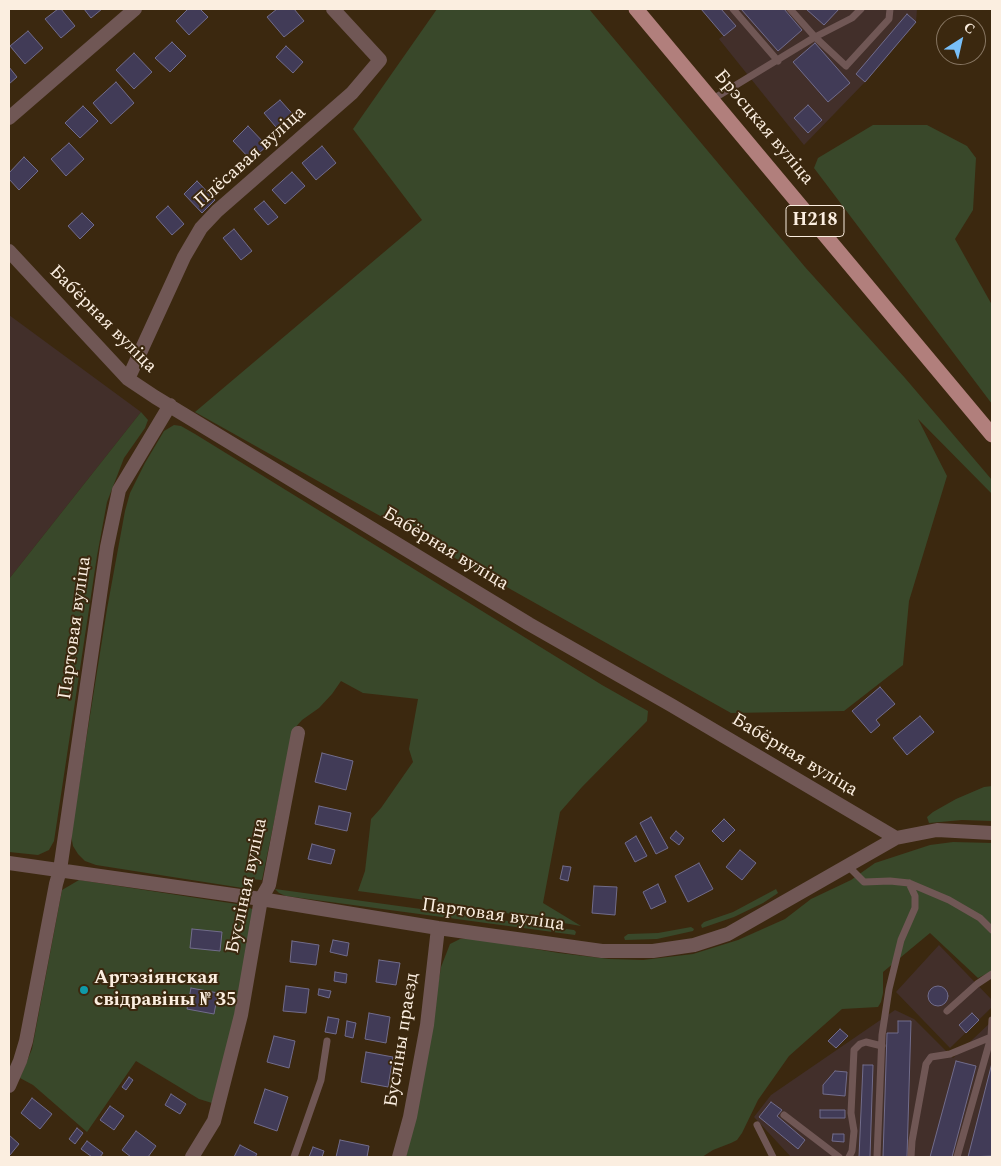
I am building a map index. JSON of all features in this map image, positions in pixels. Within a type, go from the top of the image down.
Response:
[{"type":"main road","name":"Брэсцкая вуліца","points":[[636,9],[992,435]]},
{"type":"street","points":[[9,118],[135,9]]},
{"type":"street","name":"Плёсавая вуліца","points":[[128,379],[184,257],[201,228],[217,211],[352,93],[380,60],[333,9]]},
{"type":"street","name":"Бабёрная вуліца","points":[[9,251],[128,379],[529,624],[671,704],[896,838]]},
{"type":"street","name":"Партовая вуліца","points":[[60,870],[107,547],[119,490],[170,405]]},
{"type":"street","name":"Бусліная вуліца","points":[[192,1157],[214,1121],[241,1015],[261,899],[269,885],[298,733]]},
{"type":"street","points":[[896,838],[937,830],[992,833]]},
{"type":"street","name":"Партовая вуліца","points":[[9,863],[602,951],[652,951],[694,945],[728,934],[896,838]]},
{"type":"street","points":[[9,1086],[26,1041],[60,870]]},
{"type":"street","name":"Бусліны праезд","points":[[399,1157],[410,1117],[427,1025],[438,928]]},
{"type":"lane","points":[[733,9],[778,61]]},
{"type":"lane","points":[[792,9],[815,37],[846,66],[889,19],[890,9]]},
{"type":"lane","points":[[713,99],[815,37],[852,18],[861,9]]},
{"type":"lane","points":[[848,866],[864,882],[890,881],[909,883],[949,900],[980,918],[992,930]]},
{"type":"lane","points":[[877,1157],[882,1046],[889,989],[901,940],[916,908],[915,896],[909,883]]},
{"type":"lane","points":[[947,1011],[977,984],[992,974]]},
{"type":"lane","points":[[958,1157],[991,1037],[992,1020]]},
{"type":"lane","points":[[911,1157],[912,1141],[926,1064],[931,1057],[950,1054],[991,1037]]},
{"type":"lane","points":[[294,1157],[321,1080],[327,1041]]},
{"type":"lane","points":[[849,1157],[852,1151],[854,1131],[851,1113],[854,1050],[860,1044],[866,1042],[882,1046]]},
{"type":"lane","points":[[784,1115],[838,1157]]},
{"type":"lane","points":[[757,1124],[773,1157]]},
{"type":"shaded area","points":[[701,9],[917,9],[916,22],[865,82],[804,145],[719,39],[724,35]]},
{"type":"shaded area","points":[[9,315],[141,412],[9,579]]},
{"type":"shaded area","points":[[939,945],[992,1000],[992,1007],[950,1048],[896,992]]},
{"type":"shaded area","points":[[895,1010],[914,1019],[953,1058],[992,1021],[992,1157],[791,1157],[754,1117],[771,1095]]},
{"type":"green space","points":[[437,9],[589,9],[805,267],[905,378],[992,480],[992,494],[918,419],[947,476],[909,601],[903,665],[844,711],[731,713],[195,412],[422,220],[353,129]]},
{"type":"green space","points":[[873,125],[927,125],[967,146],[976,158],[973,210],[955,239],[992,305],[992,404],[814,168],[818,158]]},
{"type":"green space","points":[[141,412],[148,420],[145,428],[124,458],[107,502],[97,556],[54,841],[49,850],[38,855],[9,852],[9,579]]},
{"type":"green space","points":[[174,425],[181,426],[195,434],[602,685],[648,711],[647,721],[560,812],[543,903],[581,926],[448,903],[358,891],[365,871],[371,819],[381,808],[413,762],[409,749],[418,699],[363,693],[341,681],[319,708],[302,720],[293,730],[262,880],[250,879],[249,889],[96,865],[85,861],[78,854],[73,846],[71,835],[107,609],[125,511],[130,493],[145,463],[164,431]]},
{"type":"green space","points":[[992,786],[992,821],[962,820],[929,823],[927,817],[933,812],[956,799],[984,787]]},
{"type":"green space","points":[[953,842],[992,843],[992,971],[978,978],[930,933],[883,972],[883,993],[878,1007],[842,1009],[789,1056],[758,1100],[737,1140],[702,1157],[406,1157],[414,1122],[441,967],[450,944],[460,939],[470,938],[559,953],[609,959],[643,960],[693,954],[738,940],[785,919],[811,899],[851,880],[875,863],[930,845]]},
{"type":"green space","points":[[79,880],[243,905],[252,909],[254,913],[235,1021],[212,1103],[199,1099],[136,1061],[87,1132],[33,1085],[20,1078],[32,1049],[62,890]]},
{"type":"green space","points":[[275,889],[574,930],[576,932],[575,935],[286,896]]},
{"type":"green space","points":[[776,889],[778,893],[763,903],[734,917],[702,928],[701,925],[704,922],[733,912]]},
{"type":"green space","points":[[691,927],[694,929],[693,931],[657,939],[625,940],[624,937],[628,934],[658,933]]},
{"type":"building","points":[[58,9],[61,9],[75,26],[61,38],[45,19]]},
{"type":"building","points":[[84,9],[102,9],[91,18]]},
{"type":"building","points":[[188,9],[200,9],[208,17],[189,35],[176,21]]},
{"type":"building","points":[[277,9],[294,9],[304,21],[284,37],[267,17]]},
{"type":"building","points":[[701,9],[721,9],[736,26],[724,36]]},
{"type":"building","points":[[741,9],[784,9],[802,30],[778,51]]},
{"type":"building","points":[[806,9],[839,9],[824,25]]},
{"type":"building","points":[[907,14],[916,22],[865,82],[856,74]]},
{"type":"building","points":[[28,31],[43,48],[25,64],[10,46]]},
{"type":"building","points":[[172,42],[186,56],[170,72],[155,58]]},
{"type":"building","points":[[815,43],[850,83],[828,102],[793,62]]},
{"type":"building","points":[[286,46],[303,62],[293,73],[276,57]]},
{"type":"building","points":[[134,53],[152,72],[134,89],[116,70]]},
{"type":"building","points":[[9,67],[17,77],[9,84]]},
{"type":"building","points":[[116,82],[134,103],[111,124],[93,103]]},
{"type":"building","points":[[280,100],[297,119],[281,133],[264,113]]},
{"type":"building","points":[[808,105],[822,120],[808,133],[794,118]]},
{"type":"building","points":[[83,106],[98,121],[80,138],[65,123]]},
{"type":"building","points":[[248,126],[267,146],[251,160],[233,141]]},
{"type":"building","points":[[69,143],[84,159],[66,176],[51,159]]},
{"type":"building","points":[[322,146],[336,163],[316,180],[302,163]]},
{"type":"building","points":[[24,157],[38,171],[19,190],[9,179],[9,173]]},
{"type":"building","points":[[292,172],[305,186],[285,204],[272,190]]},
{"type":"building","points":[[197,181],[215,200],[202,213],[184,194]]},
{"type":"building","points":[[264,201],[278,217],[268,225],[254,209]]},
{"type":"building","points":[[168,206],[184,224],[172,235],[156,217]]},
{"type":"building","points":[[82,213],[94,225],[80,239],[68,226]]},
{"type":"building","points":[[234,229],[252,251],[241,260],[223,238]]},
{"type":"building","points":[[880,687],[895,704],[876,720],[880,725],[871,733],[852,711]]},
{"type":"building","points":[[920,716],[934,732],[907,755],[893,738]]},
{"type":"building","points":[[322,753],[353,761],[346,790],[315,782]]},
{"type":"building","points":[[319,806],[351,813],[347,831],[315,824]]},
{"type":"building","points":[[651,817],[668,848],[656,854],[640,823]]},
{"type":"building","points":[[724,819],[735,830],[723,842],[712,831]]},
{"type":"building","points":[[676,831],[684,838],[679,845],[670,838]]},
{"type":"building","points":[[636,836],[647,856],[635,862],[625,843]]},
{"type":"building","points":[[312,844],[335,850],[331,864],[308,859]]},
{"type":"building","points":[[740,850],[756,863],[742,880],[726,867]]},
{"type":"building","points":[[699,863],[713,889],[688,902],[675,876]]},
{"type":"building","points":[[563,866],[571,867],[568,881],[560,879]]},
{"type":"building","points":[[658,884],[666,902],[651,909],[643,892]]},
{"type":"building","points":[[594,886],[617,887],[615,915],[592,913]]},
{"type":"building","points":[[192,929],[222,932],[220,951],[190,948]]},
{"type":"building","points":[[333,940],[349,943],[347,956],[330,952]]},
{"type":"building","points":[[292,941],[319,945],[316,965],[290,962]]},
{"type":"building","points":[[379,960],[400,963],[396,985],[376,982]]},
{"type":"building","points":[[335,972],[347,974],[346,983],[334,981]]},
{"type":"building","points":[[286,986],[309,989],[306,1013],[283,1011]]},
{"type":"building","points":[[934,986],[942,986],[948,992],[948,1000],[942,1006],[934,1006],[928,1000],[928,992]]},
{"type":"building","points":[[191,988],[218,993],[214,1014],[187,1009]]},
{"type":"building","points":[[319,989],[331,991],[329,998],[318,995]]},
{"type":"building","points":[[369,1013],[390,1017],[386,1043],[365,1039]]},
{"type":"building","points":[[972,1013],[979,1020],[966,1033],[959,1025]]},
{"type":"building","points":[[328,1017],[339,1019],[336,1034],[325,1032]]},
{"type":"building","points":[[347,1021],[356,1023],[353,1038],[345,1036]]},
{"type":"building","points":[[898,1021],[911,1021],[907,1157],[883,1157],[887,1033],[898,1033]]},
{"type":"building","points":[[840,1029],[848,1036],[836,1048],[828,1041]]},
{"type":"building","points":[[274,1036],[295,1041],[289,1068],[267,1062]]},
{"type":"building","points":[[366,1052],[393,1057],[388,1087],[361,1082]]},
{"type":"building","points":[[956,1061],[976,1066],[952,1157],[930,1157]]},
{"type":"building","points":[[992,1063],[992,1156],[968,1157]]},
{"type":"building","points":[[863,1065],[873,1065],[870,1157],[859,1157]]},
{"type":"building","points":[[835,1071],[847,1072],[845,1096],[823,1094],[823,1085]]},
{"type":"building","points":[[129,1077],[133,1080],[126,1090],[122,1087]]},
{"type":"building","points":[[265,1089],[288,1097],[277,1131],[254,1123]]},
{"type":"building","points":[[171,1094],[186,1104],[180,1114],[165,1105]]},
{"type":"building","points":[[32,1098],[52,1114],[40,1129],[21,1113]]},
{"type":"building","points":[[771,1102],[782,1110],[777,1116],[805,1140],[798,1149],[759,1117]]},
{"type":"building","points":[[110,1106],[124,1116],[114,1130],[100,1120]]},
{"type":"building","points":[[820,1110],[845,1110],[845,1118],[820,1118]]},
{"type":"building","points":[[77,1128],[83,1133],[75,1144],[69,1139]]},
{"type":"building","points":[[136,1131],[156,1146],[148,1157],[131,1157],[122,1150]]},
{"type":"building","points":[[833,1134],[844,1134],[844,1142],[832,1141]]},
{"type":"building","points":[[9,1135],[19,1144],[10,1155],[9,1155]]},
{"type":"building","points":[[340,1140],[369,1146],[367,1157],[336,1157]]},
{"type":"building","points":[[87,1141],[103,1153],[100,1157],[92,1157],[81,1149]]},
{"type":"building","points":[[240,1145],[257,1154],[255,1157],[234,1157]]},
{"type":"building","points":[[313,1147],[324,1151],[322,1157],[309,1157]]},
{"type":"place","name":"Артэзіянская свідравіны № 35","points":[[84,990]]}]
